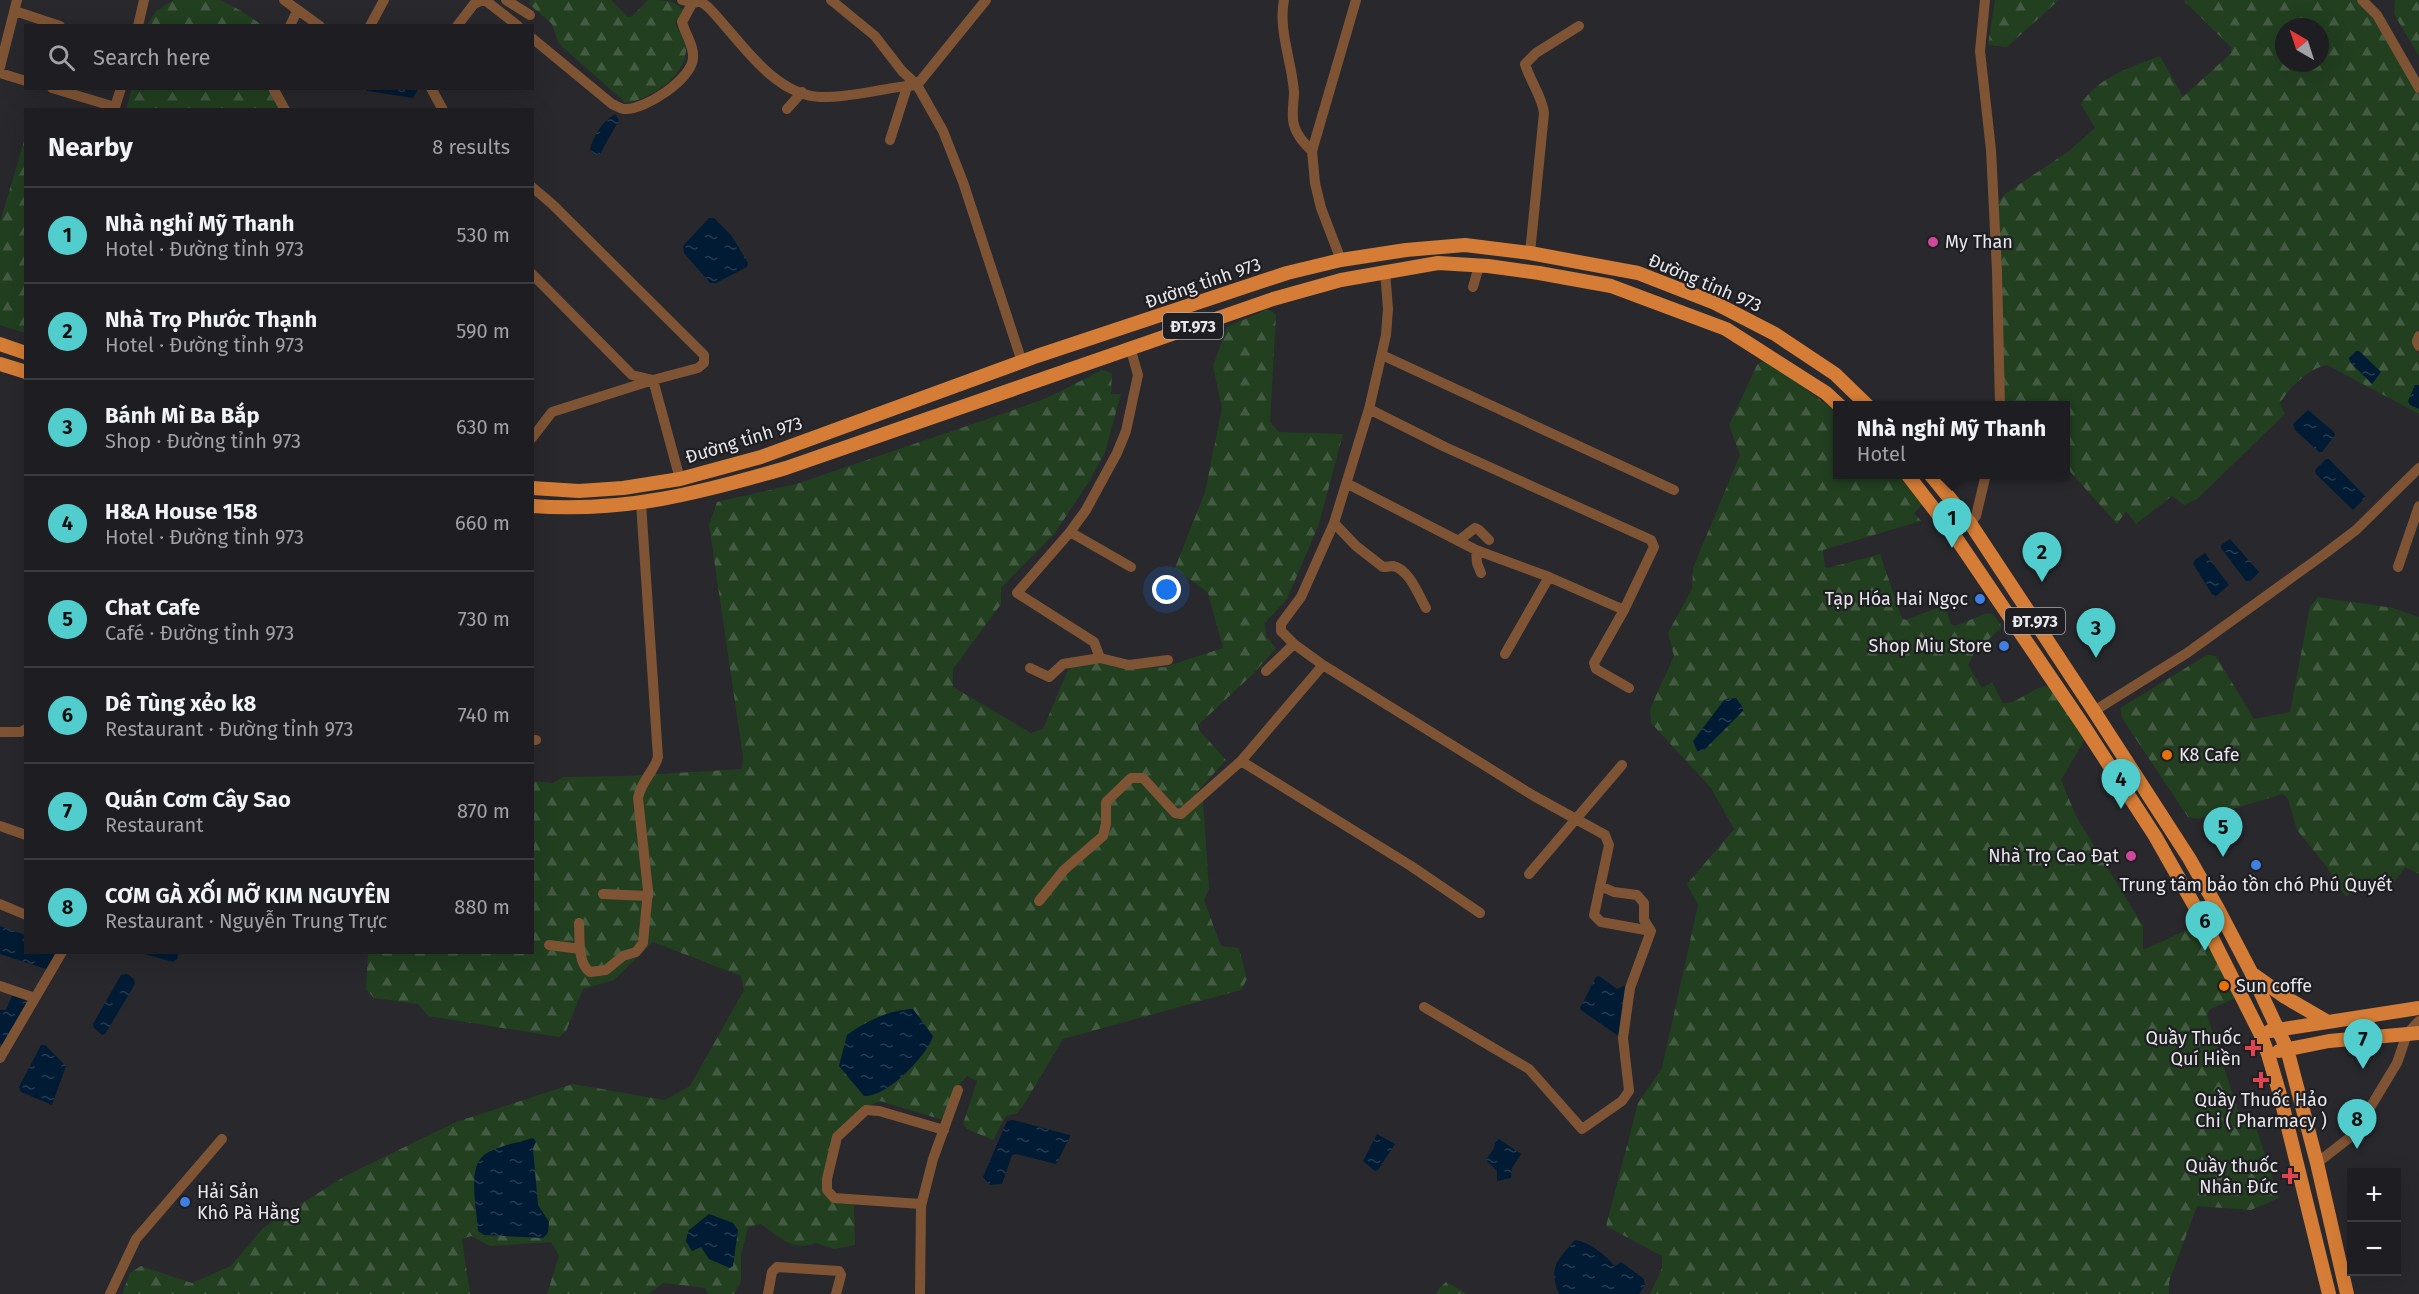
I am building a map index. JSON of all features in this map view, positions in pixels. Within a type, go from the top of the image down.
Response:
[{"type":"main road","name":"Đường tỉnh 973","points":[[534,488],[579,491],[623,488],[680,479],[761,457],[1022,362],[1287,273],[1341,260],[1406,250],[1465,246],[1530,254],[1638,273],[1715,303],[1775,334],[1835,374],[1864,401]]},
{"type":"main road","name":"Đường tỉnh 973","points":[[534,506],[552,508],[641,503],[705,492],[786,468],[1273,299],[1341,280],[1437,263],[1539,273],[1611,286],[1726,329],[1835,401]]},
{"type":"main road","points":[[1121,330],[1130,347]]},
{"type":"main road","points":[[0,344],[24,352]]},
{"type":"main road","points":[[0,364],[24,371]]},
{"type":"main road","name":"ĐT.973","points":[[1911,479],[1954,535],[2085,728],[2182,882],[2260,1033],[2268,1054]]},
{"type":"main road","name":"ĐT.973","points":[[1934,479],[1970,524],[2097,715],[2188,858],[2251,972],[2287,1049]]},
{"type":"main road","points":[[1954,535],[1970,524]]},
{"type":"main road","name":"ĐT.973","points":[[2251,972],[2285,997],[2328,1022]]},
{"type":"main road","points":[[2260,1033],[2278,1028],[2419,1008]]},
{"type":"main road","points":[[2329,1294],[2268,1054],[2329,1041],[2413,1034]]},
{"type":"main road","points":[[2287,1049],[2317,1163],[2347,1294]]},
{"type":"street","points":[[138,24],[144,0]]},
{"type":"street","points":[[284,0],[317,24]]},
{"type":"street","points":[[289,0],[297,11]]},
{"type":"street","points":[[371,24],[384,0]]},
{"type":"street","points":[[459,24],[474,4],[484,0],[515,24]]},
{"type":"street","points":[[506,0],[530,15]]},
{"type":"street","points":[[682,0],[700,1],[708,6],[760,66],[788,86],[802,92],[820,97],[912,86]]},
{"type":"street","points":[[831,0],[875,36],[943,131],[963,182],[1022,362]]},
{"type":"street","points":[[890,140],[912,86],[986,0]]},
{"type":"street","points":[[1284,0],[1282,9],[1284,35],[1294,91],[1293,123],[1298,136],[1312,151]]},
{"type":"street","points":[[1985,0],[1980,51],[1990,150],[1997,272],[2000,401]]},
{"type":"street","points":[[2362,0],[2377,15],[2419,88]]},
{"type":"street","points":[[534,40],[612,104],[623,110],[634,109],[657,98],[688,72],[693,57],[691,44],[682,22],[694,2]]},
{"type":"street","points":[[1341,260],[1321,208],[1315,183],[1312,151],[1352,3]]},
{"type":"street","points":[[0,67],[16,5],[56,24]]},
{"type":"street","points":[[291,24],[297,11]]},
{"type":"street","points":[[1530,254],[1544,113],[1543,103],[1529,77],[1525,64],[1536,53],[1579,26]]},
{"type":"street","points":[[0,73],[24,80]]},
{"type":"street","points":[[59,90],[115,107],[120,90]]},
{"type":"street","points":[[274,90],[284,108]]},
{"type":"street","points":[[432,90],[442,108]]},
{"type":"street","points":[[787,109],[802,92]]},
{"type":"street","points":[[534,189],[704,355],[704,363],[698,368],[552,412],[534,435]]},
{"type":"street","points":[[1473,287],[1479,266]]},
{"type":"street","points":[[1385,271],[1388,309],[1382,355],[1348,484],[1334,523],[1300,597],[1281,624],[1283,635],[1323,665],[1605,835],[1609,845],[1594,915],[1596,919],[1651,931]]},
{"type":"street","points":[[534,276],[632,375],[653,380]]},
{"type":"street","points":[[2419,336],[2417,342],[2419,346]]},
{"type":"street","points":[[1100,658],[1094,642],[1017,593],[1070,532],[1103,481],[1126,431],[1138,375],[1130,347]]},
{"type":"street","points":[[1382,355],[1674,490]]},
{"type":"street","points":[[653,380],[680,479]]},
{"type":"street","points":[[1369,409],[1445,447],[1651,540],[1654,547],[1624,610],[1594,663],[1596,669],[1629,688]]},
{"type":"street","points":[[2097,715],[2196,648],[2356,530],[2419,468]]},
{"type":"street","points":[[1970,524],[1976,516],[1985,479]]},
{"type":"street","points":[[1348,484],[1476,550],[1549,577],[1624,610]]},
{"type":"street","points":[[579,923],[580,949],[585,968],[590,972],[606,969],[623,956],[636,952],[643,943],[648,896],[638,798],[642,783],[654,768],[658,757],[641,503]]},
{"type":"street","points":[[2398,567],[2416,529],[2419,506]]},
{"type":"street","points":[[1334,523],[1356,546],[1383,567],[1393,566],[1403,573],[1426,608]]},
{"type":"street","points":[[1458,541],[1474,528],[1489,540]]},
{"type":"street","points":[[1070,532],[1131,567]]},
{"type":"street","points":[[1476,550],[1481,573]]},
{"type":"street","points":[[1505,654],[1549,577]]},
{"type":"street","points":[[1266,671],[1294,644]]},
{"type":"street","points":[[1030,668],[1049,677],[1063,664],[1100,658],[1129,665],[1168,660]]},
{"type":"street","points":[[1039,901],[1064,870],[1103,836],[1106,824],[1106,802],[1127,780],[1135,776],[1143,778],[1175,813],[1181,814],[1241,760],[1323,665]]},
{"type":"street","points":[[0,732],[24,730]]},
{"type":"street","points":[[1241,760],[1411,866],[1480,913]]},
{"type":"street","points":[[1529,874],[1622,765]]},
{"type":"street","points":[[0,826],[24,834]]},
{"type":"street","points":[[1600,886],[1614,892],[1637,896],[1644,903],[1644,920],[1651,931]]},
{"type":"street","points":[[603,894],[648,896]]},
{"type":"street","points":[[0,904],[24,914]]},
{"type":"street","points":[[1424,1007],[1529,1070],[1582,1129],[1622,1101],[1629,1091],[1623,1038],[1630,988],[1651,931]]},
{"type":"street","points":[[549,945],[580,949]]},
{"type":"street","points":[[1,1055],[61,954]]},
{"type":"street","points":[[0,986],[35,998]]},
{"type":"street","points":[[2317,1163],[2349,1138],[2362,1121],[2419,1021]]},
{"type":"street","points":[[920,1294],[921,1204],[933,1159],[958,1090]]},
{"type":"street","points":[[921,1204],[834,1198],[827,1190],[827,1179],[837,1137],[866,1110],[879,1111],[944,1130]]},
{"type":"street","points":[[110,1294],[136,1239],[222,1139]]},
{"type":"street","points":[[768,1294],[772,1272],[777,1267],[839,1271],[841,1275],[837,1294]]},
{"type":"green space","points":[[174,0],[220,0],[261,24],[148,24],[156,11]]},
{"type":"green space","points":[[532,0],[611,0],[628,17],[632,16],[648,0],[674,3],[684,12],[675,23],[686,47],[680,70],[665,86],[645,97],[626,103],[559,44],[552,24],[529,4]]},
{"type":"green space","points":[[1995,0],[2059,0],[2007,47],[1988,45]]},
{"type":"green space","points":[[2183,0],[2355,0],[2370,14],[2419,93],[2419,329],[2415,342],[2419,355],[2419,414],[2327,365],[2320,367],[2294,385],[2280,403],[2285,414],[2197,499],[2184,505],[2172,496],[2136,524],[2126,511],[2117,524],[2070,471],[2070,401],[2003,401],[1999,201],[2005,194],[2069,151],[2095,128],[2081,104],[2096,87],[2116,74],[2160,56],[2183,97],[2231,53],[2231,47]]},
{"type":"green space","points":[[2395,0],[2419,0],[2419,56],[2394,14]]},
{"type":"green space","points":[[131,90],[269,90],[280,108],[127,108]]},
{"type":"green space","points":[[24,141],[24,333],[0,325],[0,222]]},
{"type":"green space","points":[[1268,309],[1276,315],[1270,422],[1279,432],[1343,434],[1319,524],[1287,599],[1265,623],[1266,636],[1276,648],[1253,674],[1198,725],[1199,730],[1226,760],[1197,792],[1203,801],[1209,889],[1204,900],[1221,946],[1239,948],[1247,979],[1241,990],[1063,1039],[1023,1106],[1017,1113],[1006,1116],[993,1140],[967,1129],[963,1124],[977,1081],[967,1076],[956,1089],[943,1120],[880,1101],[862,1109],[840,1128],[823,1187],[854,1205],[855,1245],[834,1249],[816,1243],[800,1246],[787,1242],[761,1224],[748,1227],[741,1255],[741,1282],[734,1294],[708,1294],[705,1288],[663,1283],[649,1294],[547,1294],[559,1256],[551,1242],[490,1246],[471,1236],[462,1239],[470,1294],[122,1294],[130,1273],[141,1266],[192,1283],[231,1266],[263,1228],[345,1176],[456,1122],[573,1084],[665,1100],[690,1086],[744,990],[741,976],[653,942],[614,980],[583,989],[566,1031],[559,1037],[428,1016],[418,1004],[374,998],[366,989],[368,954],[534,954],[534,781],[553,783],[563,777],[742,769],[743,757],[709,525],[717,502],[796,484],[1008,412],[1049,397],[1102,370],[1112,373],[1111,394],[1121,394],[1105,452],[1090,480],[1055,533],[1001,588],[1001,604],[953,669],[953,687],[1031,733],[1043,729],[1067,672],[1076,663],[1115,663],[1129,669],[1165,667],[1223,648],[1208,593],[1175,568],[1205,492],[1222,408],[1213,366],[1227,327]]},
{"type":"green space","points":[[1765,359],[1833,409],[1833,479],[1905,479],[1924,503],[1914,513],[1921,521],[1823,550],[1825,567],[1880,554],[1902,618],[1906,620],[1945,605],[1951,624],[1955,626],[1987,613],[1993,614],[2002,627],[1974,653],[1968,665],[1982,688],[1992,682],[2003,703],[2009,703],[2036,689],[2049,686],[2085,739],[2061,780],[2076,816],[2143,926],[2143,950],[2189,929],[2199,941],[2206,941],[2236,995],[2234,999],[2210,1009],[2207,1015],[2241,1120],[2247,1124],[2254,1121],[2279,1198],[2251,1210],[2197,1206],[2169,1282],[2169,1294],[1650,1294],[1662,1268],[1662,1256],[1606,1226],[1638,1103],[1662,1068],[1698,905],[1687,884],[1734,829],[1711,788],[1651,723],[1650,709],[1674,656],[1668,633],[1692,589],[1693,568],[1740,455],[1729,425],[1757,365]]},
{"type":"green space","points":[[2318,597],[2393,608],[2419,617],[2419,874],[2405,867],[2393,884],[2345,896],[2326,866],[2297,830],[2288,799],[2283,794],[2198,819],[2188,817],[2122,718],[2120,708],[2207,655],[2216,656],[2254,719],[2290,712],[2310,606]]},
{"type":"green space","points":[[1446,1282],[1468,1294],[1436,1294]]},
{"type":"water","points":[[361,90],[417,90],[413,98]]},
{"type":"water","points":[[615,114],[619,120],[600,154],[595,155],[590,149],[594,139],[602,125]]},
{"type":"water","points":[[709,218],[714,218],[731,235],[748,263],[747,267],[716,283],[710,283],[684,253],[683,246]]},
{"type":"water","points":[[2359,351],[2381,372],[2372,384],[2350,362],[2349,358]]},
{"type":"water","points":[[2415,385],[2419,385],[2419,409],[2410,405],[2408,401]]},
{"type":"water","points":[[2308,410],[2335,435],[2322,452],[2319,452],[2295,430],[2293,424]]},
{"type":"water","points":[[2326,459],[2329,459],[2366,497],[2353,510],[2316,474],[2315,470]]},
{"type":"water","points":[[2230,539],[2259,572],[2249,582],[2221,548],[2221,545]]},
{"type":"water","points":[[2205,553],[2229,585],[2216,596],[2212,594],[2193,564]]},
{"type":"water","points":[[1736,698],[1743,711],[1703,751],[1697,751],[1693,741],[1725,699]]},
{"type":"water","points":[[0,926],[24,935],[24,954],[56,954],[50,967],[46,969],[0,954]]},
{"type":"water","points":[[145,954],[178,954],[173,962]]},
{"type":"water","points":[[127,974],[134,979],[135,984],[105,1034],[102,1035],[93,1024],[121,975]]},
{"type":"water","points":[[1599,976],[1617,989],[1626,985],[1620,1037],[1580,1008],[1596,977]]},
{"type":"water","points":[[13,993],[25,996],[28,1003],[4,1045],[0,1044],[0,1010],[6,1010]]},
{"type":"water","points":[[913,1009],[933,1036],[929,1044],[923,1054],[894,1083],[873,1095],[864,1096],[839,1066],[847,1035],[878,1017]]},
{"type":"water","points":[[41,1045],[45,1045],[66,1066],[52,1105],[21,1092],[19,1087]]},
{"type":"water","points":[[1013,1120],[1070,1135],[1070,1137],[1056,1164],[1012,1155],[1002,1184],[990,1185],[983,1177],[1007,1121]]},
{"type":"water","points":[[1377,1134],[1395,1144],[1378,1170],[1375,1171],[1363,1161]]},
{"type":"water","points":[[533,1138],[536,1142],[533,1148],[538,1205],[549,1222],[548,1233],[543,1238],[484,1235],[478,1231],[475,1201],[474,1179],[479,1161],[484,1155],[494,1150]]},
{"type":"water","points":[[1499,1139],[1521,1154],[1512,1168],[1511,1178],[1497,1181],[1497,1171],[1486,1160],[1494,1148],[1495,1141]]},
{"type":"water","points":[[709,1214],[733,1223],[738,1230],[733,1266],[730,1268],[709,1259],[701,1247],[692,1251],[686,1241],[688,1231]]},
{"type":"water","points":[[1575,1240],[1586,1243],[1597,1250],[1615,1266],[1621,1262],[1644,1279],[1645,1285],[1639,1294],[1559,1294],[1554,1271],[1559,1259]]},
{"type":"place","name":"My Than","points":[[1933,242]]},
{"type":"place","name":"Nhà nghỉ Mỹ Thanh","points":[[1952,548]]},
{"type":"place","name":"Nhà Trọ Phước Thạnh","points":[[2042,582]]},
{"type":"place","name":"Tạp Hóa Hai Ngọc","points":[[1980,599]]},
{"type":"place","name":"Shop Miu Store","points":[[2004,646]]},
{"type":"place","name":"Bánh Mì Ba Bắp","points":[[2096,658]]},
{"type":"place","name":"K8 Cafe","points":[[2167,755]]},
{"type":"place","name":"H&A House 158","points":[[2121,809]]},
{"type":"place","name":"Nhà Trọ Cao Đạt","points":[[2131,856]]},
{"type":"place","name":"Chat Cafe","points":[[2223,857]]},
{"type":"place","name":"Trung tâm bảo tồn chó Phú Quyết","points":[[2256,865]]},
{"type":"place","name":"Dê Tùng xẻo k8","points":[[2205,951]]},
{"type":"place","name":"Sun coffe","points":[[2224,986]]},
{"type":"place","name":"Quầy Thuốc Quí Hiền","points":[[2253,1048]]},
{"type":"place","name":"Quán Cơm Cây Sao","points":[[2363,1069]]},
{"type":"place","name":"Quầy Thuốc Hảo Chi ( Pharmacy )","points":[[2261,1080]]},
{"type":"place","name":"CƠM GÀ XỐI MỠ KIM NGUYÊN","points":[[2357,1149]]},
{"type":"place","name":"Quầy thuốc Nhân Đức","points":[[2290,1176]]},
{"type":"place","name":"Hải Sản Khô Pà Hằng","points":[[185,1202]]}]
